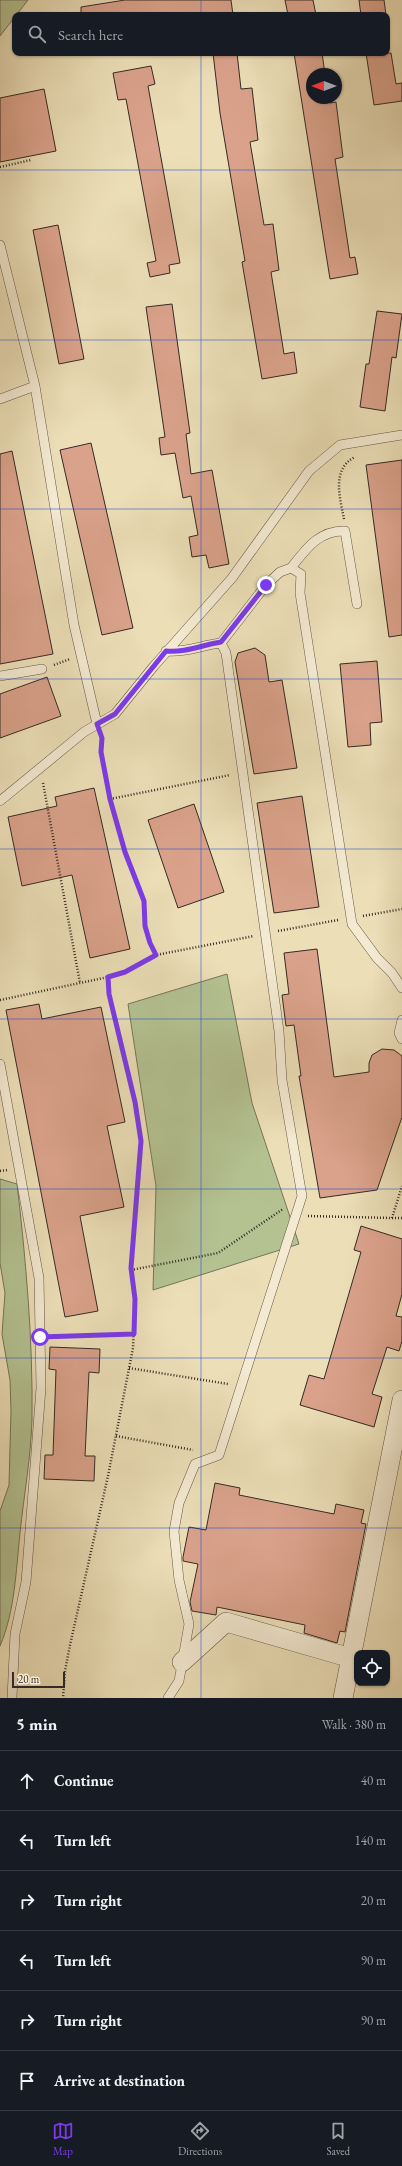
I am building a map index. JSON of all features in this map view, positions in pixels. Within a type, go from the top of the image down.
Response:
[{"type":"street","points":[[343,1698],[402,1400]]},
{"type":"street","points":[[182,1662],[226,1622],[351,1658]]},
{"type":"lane","points":[[0,245],[35,386],[74,625],[97,724]]},
{"type":"lane","points":[[0,399],[35,386]]},
{"type":"lane","points":[[0,801],[84,732],[115,714],[166,651],[232,578],[309,471],[340,444],[402,433]]},
{"type":"lane","points":[[166,651],[180,652],[202,645],[221,642],[266,585],[280,572],[291,568],[307,547],[323,534],[336,531],[345,531],[357,604]]},
{"type":"lane","points":[[291,568],[301,574],[300,593],[352,924],[377,958],[392,973],[402,988]]},
{"type":"lane","points":[[168,1698],[179,1681],[189,1624],[179,1580],[174,1531],[179,1502],[189,1484],[195,1464],[220,1455],[302,1196],[282,1080],[279,1031],[226,653],[221,642]]},
{"type":"lane","points":[[0,676],[42,669]]},
{"type":"lane","points":[[402,1020],[399,1034],[402,1039]]},
{"type":"lane","points":[[0,1064],[39,1278],[40,1388],[33,1500],[26,1582],[15,1634],[12,1698]]},
{"type":"path","points":[[0,168],[31,160]]},
{"type":"path","points":[[345,531],[338,483],[341,469],[353,458],[360,457]]},
{"type":"path","points":[[42,669],[74,658],[82,659]]},
{"type":"path","points":[[0,1000],[108,977],[125,972],[156,955],[150,943],[145,926],[144,901],[125,852],[110,799],[101,752],[102,738],[97,724]]},
{"type":"path","points":[[40,768],[80,983]]},
{"type":"path","points":[[110,799],[243,772]]},
{"type":"path","points":[[63,1698],[65,1671],[70,1645],[116,1436],[134,1334],[135,1299],[131,1270],[141,1141],[135,1102],[109,994],[108,977]]},
{"type":"path","points":[[392,1218],[402,1186]]},
{"type":"path","points":[[131,1270],[218,1253],[302,1196]]},
{"type":"path","points":[[296,1216],[402,1218]]},
{"type":"path","points":[[40,1337],[134,1334]]},
{"type":"path","points":[[129,1368],[241,1386]]},
{"type":"path","points":[[116,1436],[220,1455]]},
{"type":"green space","points":[[0,0],[28,0],[19,12],[12,12],[12,21],[0,36]]},
{"type":"green space","points":[[227,974],[252,1103],[299,1244],[153,1290],[156,1186],[128,1004]]},
{"type":"green space","points":[[0,1179],[17,1184],[28,1301],[32,1419],[12,1605],[0,1646],[0,1511],[9,1485],[11,1411],[10,1380],[2,1334],[5,1293],[0,1263]]},
{"type":"building","points":[[125,0],[231,0],[233,12],[81,12],[81,7]]},
{"type":"building","points":[[285,0],[313,0],[315,12],[287,12]]},
{"type":"building","points":[[359,0],[384,0],[386,12],[361,12]]},
{"type":"building","points":[[391,53],[396,84],[402,83],[402,101],[374,105],[366,56],[390,56]]},
{"type":"building","points":[[213,56],[237,56],[241,89],[252,88],[258,140],[250,142],[264,225],[273,224],[279,270],[271,272],[284,354],[294,352],[297,373],[262,379],[242,262],[245,261],[220,113]]},
{"type":"building","points":[[294,56],[322,56],[324,68],[306,68],[306,104],[336,104],[343,157],[335,159],[350,258],[355,257],[358,274],[330,279]]},
{"type":"building","points":[[151,66],[155,84],[148,86],[180,263],[169,265],[170,273],[150,277],[147,263],[156,261],[126,99],[118,100],[113,73]]},
{"type":"building","points":[[44,89],[56,151],[0,162],[0,98]]},
{"type":"building","points":[[58,225],[84,359],[59,364],[33,230]]},
{"type":"building","points":[[172,304],[190,433],[186,434],[191,474],[212,470],[229,564],[209,568],[206,555],[192,557],[189,537],[198,535],[191,496],[183,498],[175,453],[161,455],[159,438],[165,437],[146,307]]},
{"type":"building","points":[[377,311],[402,314],[396,358],[392,357],[385,411],[360,407],[366,364],[369,364]]},
{"type":"building","points":[[91,443],[133,628],[102,635],[60,450]]},
{"type":"building","points":[[12,451],[53,654],[0,664],[0,454]]},
{"type":"building","points":[[402,460],[402,635],[389,637],[366,465]]},
{"type":"building","points":[[255,648],[265,655],[269,682],[282,680],[297,768],[254,774],[235,662],[238,653]]},
{"type":"building","points":[[377,661],[382,722],[370,723],[371,745],[348,747],[340,664]]},
{"type":"building","points":[[47,677],[61,716],[0,738],[0,694]]},
{"type":"building","points":[[94,788],[130,949],[90,958],[72,875],[22,886],[8,817],[57,806],[55,797]]},
{"type":"building","points":[[302,796],[319,907],[274,913],[257,803]]},
{"type":"building","points":[[194,804],[224,892],[178,908],[148,820]]},
{"type":"building","points":[[317,949],[334,1077],[369,1072],[369,1063],[372,1055],[382,1049],[394,1050],[402,1056],[402,1117],[377,1190],[320,1198],[299,1076],[301,1076],[294,1025],[286,1026],[282,995],[289,994],[284,953]]},
{"type":"building","points":[[39,1004],[42,1019],[101,1007],[125,1122],[107,1126],[124,1207],[80,1216],[98,1311],[65,1317],[6,1010]]},
{"type":"building","points":[[361,1226],[402,1239],[402,1294],[396,1316],[402,1317],[402,1341],[399,1351],[387,1347],[372,1394],[382,1397],[374,1427],[300,1405],[309,1375],[324,1379],[361,1252],[354,1250]]},
{"type":"building","points":[[50,1347],[100,1349],[99,1373],[89,1372],[85,1456],[95,1456],[94,1481],[44,1479],[45,1455],[53,1455],[56,1370],[49,1369]]},
{"type":"building","points":[[215,1483],[240,1488],[239,1495],[334,1514],[336,1504],[364,1510],[361,1523],[366,1524],[345,1632],[340,1631],[337,1643],[304,1633],[305,1625],[217,1607],[216,1615],[192,1611],[190,1602],[198,1564],[183,1561],[183,1557],[189,1527],[206,1530]]},
{"type":"route","points":[[40,1337],[134,1334],[135,1299],[131,1268],[141,1141],[135,1102],[124,1060],[118,1025],[109,994],[108,977],[125,972],[156,955],[150,943],[145,926],[144,901],[136,876],[125,852],[110,799],[101,752],[102,738],[97,724],[115,714],[166,651],[180,652],[202,645],[221,642],[266,585]]}]
